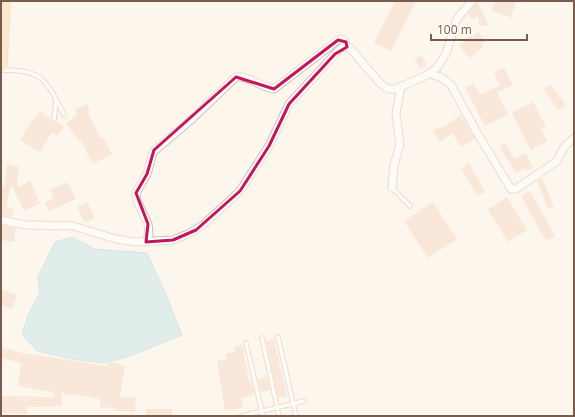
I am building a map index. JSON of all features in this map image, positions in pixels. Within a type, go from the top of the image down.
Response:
[{"type":"main road","points":[[1,66],[2,29],[5,1]]},
{"type":"street","points":[[146,242],[149,234],[148,224],[137,201],[136,193],[147,174],[152,155],[156,148],[192,119],[236,77],[243,77],[261,86],[274,89],[338,40],[343,39],[347,47],[354,52],[386,88],[394,90],[437,68],[443,58],[454,24],[463,9],[472,1]]},
{"type":"street","points":[[1,220],[25,225],[73,226],[116,239],[146,242],[173,240],[196,230],[235,196],[249,178],[264,154],[289,104],[342,47],[347,47]]},
{"type":"street","points":[[429,73],[442,78],[451,85],[476,131],[511,189],[516,189],[558,161],[564,146],[574,138]]},
{"type":"street","points":[[392,188],[394,165],[400,144],[396,114],[401,86]]},
{"type":"lane","points":[[1,70],[37,74],[51,91],[64,114]]},
{"type":"lane","points":[[54,120],[56,100]]},
{"type":"lane","points":[[392,188],[410,206]]},
{"type":"lane","points":[[278,337],[296,416]]},
{"type":"lane","points":[[262,338],[279,416]]},
{"type":"lane","points":[[246,343],[263,416]]},
{"type":"lane","points":[[242,416],[304,401]]},
{"type":"highlighted area","points":[[338,40],[346,42],[347,47],[335,54],[289,104],[269,146],[240,191],[196,230],[173,240],[146,242],[148,224],[136,193],[147,174],[154,150],[236,77],[274,89]]},
{"type":"water","points":[[72,237],[95,249],[147,253],[182,335],[127,357],[103,363],[72,359],[37,351],[22,334],[29,313],[40,293],[38,277],[55,242]]},
{"type":"building","points":[[395,1],[416,1],[391,51],[374,42]]},
{"type":"building","points":[[495,1],[516,1],[511,18],[491,10]]},
{"type":"building","points":[[477,2],[487,20],[488,26],[479,26],[478,16],[471,19],[468,13]]},
{"type":"building","points":[[478,32],[486,41],[481,45],[483,47],[470,58],[459,46],[471,35],[473,37]]},
{"type":"building","points":[[421,55],[427,65],[420,69],[415,59]]},
{"type":"building","points":[[504,67],[513,85],[497,93],[508,114],[485,126],[465,88],[473,83],[480,95],[500,85],[494,73]]},
{"type":"building","points":[[551,84],[566,105],[558,110],[544,89]]},
{"type":"building","points":[[533,102],[546,127],[541,129],[547,141],[531,150],[512,113]]},
{"type":"building","points":[[87,104],[90,111],[88,112],[100,138],[103,137],[112,154],[93,164],[81,141],[80,142],[66,124],[77,115],[75,109]]},
{"type":"building","points":[[40,111],[51,119],[52,123],[59,123],[64,127],[57,136],[52,132],[40,152],[20,140],[33,119],[34,120]]},
{"type":"building","points":[[461,115],[475,139],[461,147],[452,133],[440,142],[433,131],[439,127],[440,129]]},
{"type":"building","points":[[505,143],[514,159],[526,153],[533,168],[526,171],[524,168],[516,173],[499,146]]},
{"type":"building","points":[[469,163],[485,192],[477,196],[461,168]]},
{"type":"building","points":[[7,164],[19,166],[17,187],[30,181],[40,203],[24,211],[11,184],[6,208],[14,209],[12,217],[1,215],[1,185],[5,186]]},
{"type":"building","points":[[542,178],[554,207],[548,209],[537,181]]},
{"type":"building","points":[[67,182],[76,199],[49,211],[45,203],[54,198],[50,190]]},
{"type":"building","points":[[530,191],[555,236],[546,241],[521,196]]},
{"type":"building","points":[[507,197],[527,230],[508,242],[488,210]]},
{"type":"building","points":[[87,202],[95,218],[85,223],[77,207]]},
{"type":"building","points":[[433,202],[457,239],[428,258],[404,221]]},
{"type":"building","points":[[1,225],[16,228],[14,242],[1,240]]},
{"type":"building","points":[[2,290],[17,295],[12,309],[1,306]]},
{"type":"building","points":[[274,339],[287,396],[278,398],[266,341]]},
{"type":"building","points":[[242,345],[249,381],[251,381],[254,393],[252,396],[241,398],[243,408],[225,411],[217,361],[227,360],[225,354],[235,352],[234,347]]},
{"type":"building","points":[[1,347],[22,353],[107,366],[108,361],[125,366],[120,397],[136,398],[135,412],[115,411],[115,408],[100,407],[100,399],[61,393],[62,406],[27,407],[27,414],[1,413],[1,396],[53,397],[53,392],[18,386],[21,363],[1,358]]},
{"type":"building","points":[[267,377],[270,390],[261,392],[258,379]]},
{"type":"building","points":[[146,409],[172,409],[172,416],[146,416]]}]
